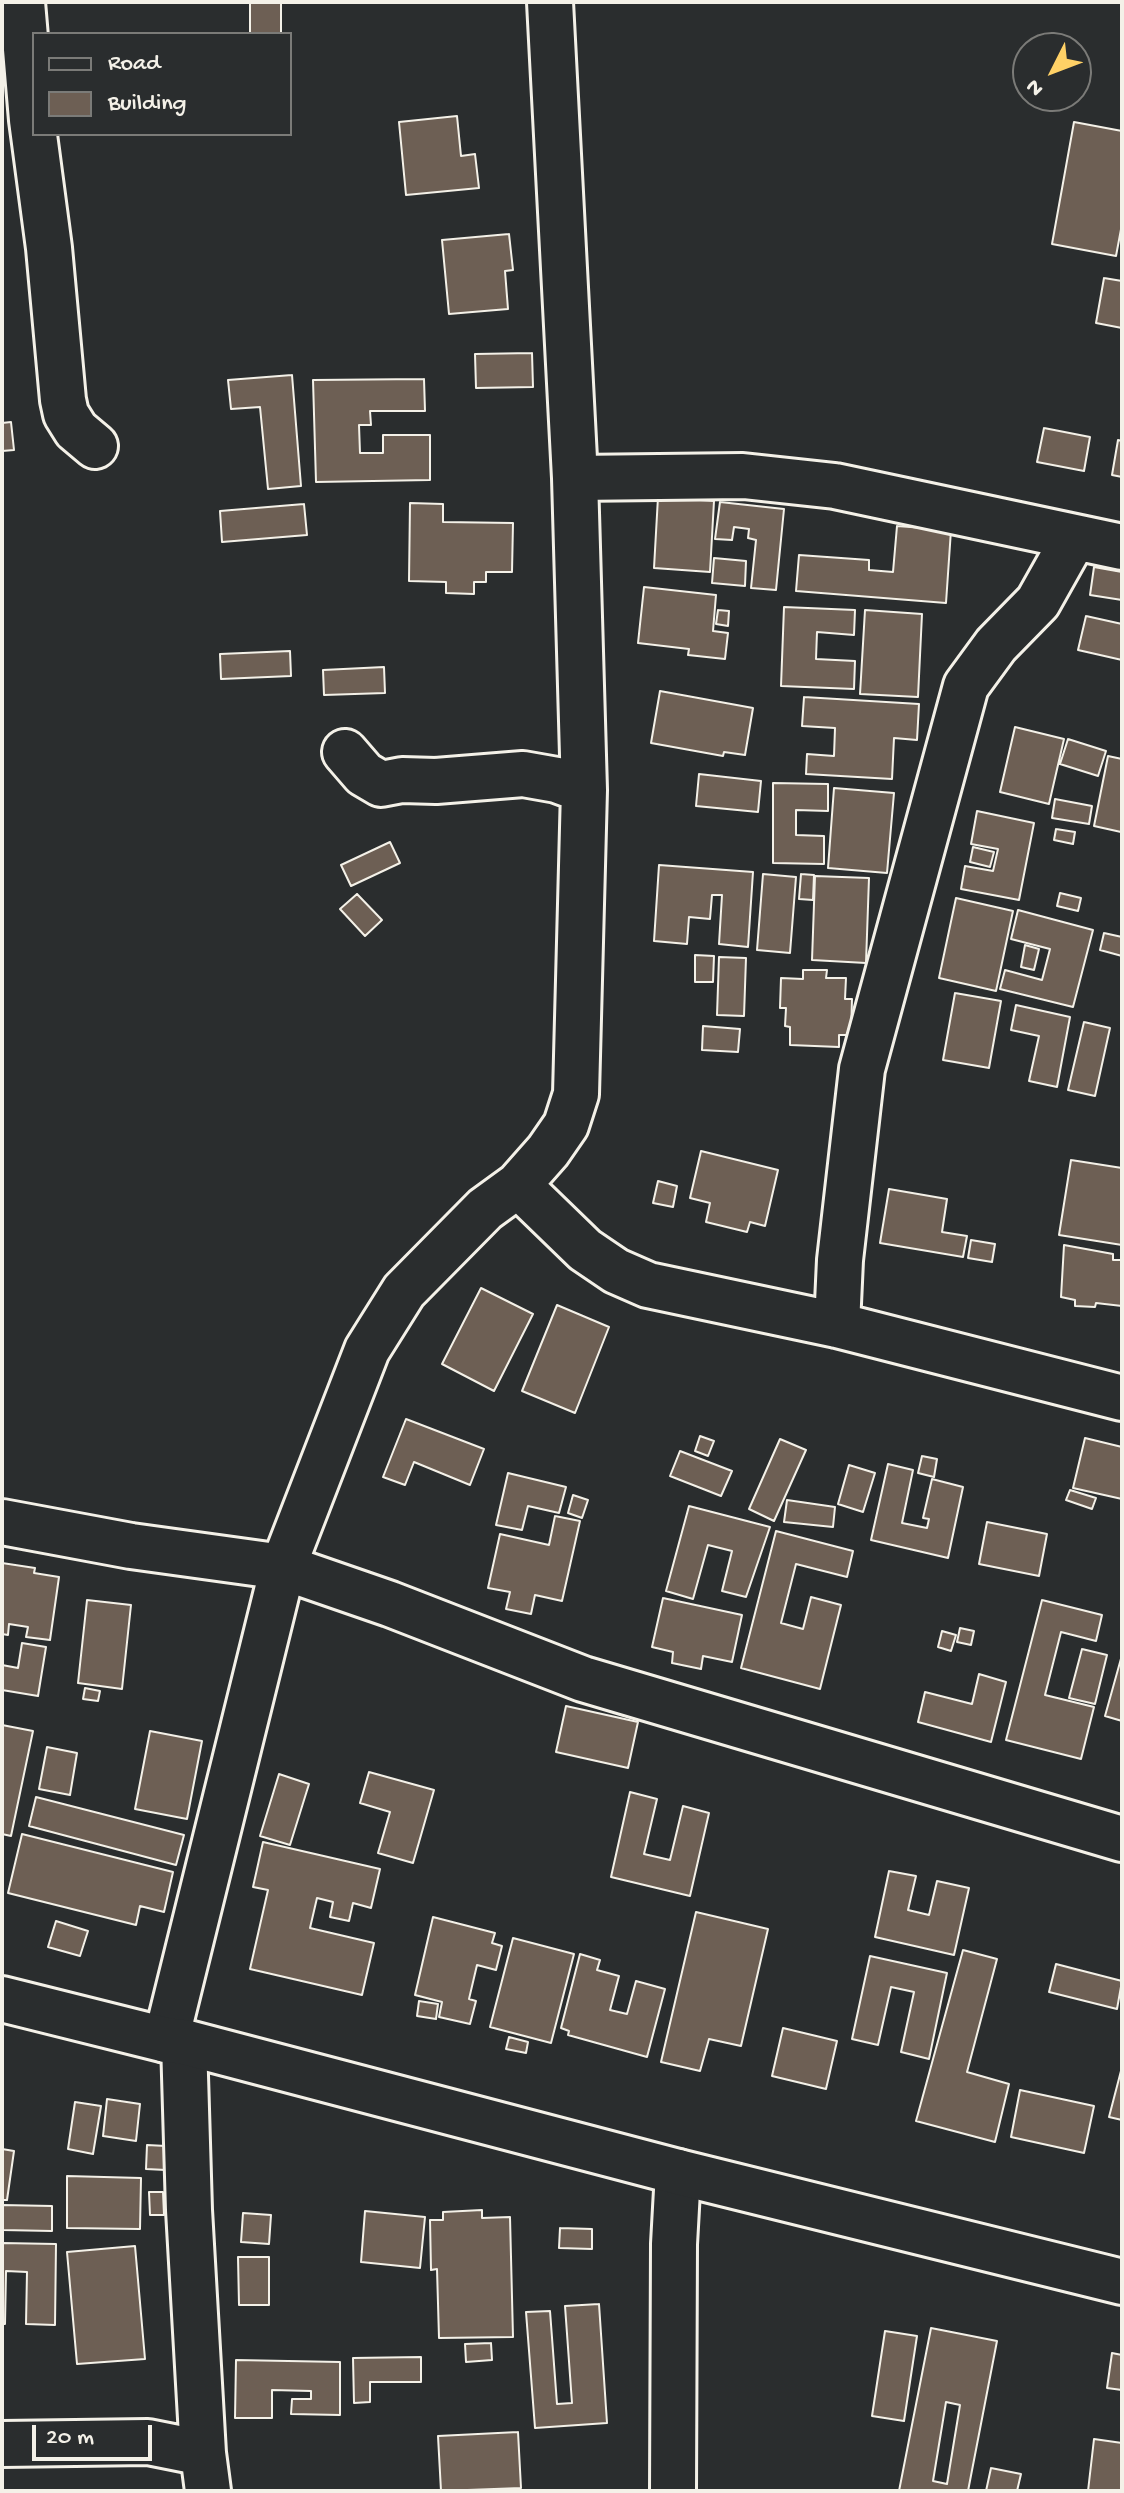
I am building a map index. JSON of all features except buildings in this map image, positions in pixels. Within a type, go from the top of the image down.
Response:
[{"type":"street","points":[[22,2],[32,120]]},
{"type":"street","points":[[205,2472],[175,2041],[283,1567],[367,1350],[396,1303],[404,1291],[485,1209],[518,1185],[548,1151],[566,1125],[576,1094],[584,790],[575,478],[550,2]]},
{"type":"street","points":[[34,136],[49,248],[63,400],[66,414],[76,430],[95,446]]},
{"type":"street","points":[[575,478],[743,476],[835,486],[1122,547]]},
{"type":"street","points":[[837,1325],[840,1260],[862,1069],[966,686],[996,645],[1038,602],[1074,538]]},
{"type":"street","points":[[345,752],[364,774],[381,784],[402,780],[436,781],[523,774],[557,780],[584,790]]},
{"type":"street","points":[[518,1185],[585,1250],[616,1271],[648,1285],[837,1325],[1122,1398]]},
{"type":"street","points":[[2,1522],[131,1546],[283,1567],[390,1604],[583,1679],[1122,1839]]},
{"type":"street","points":[[2,1999],[1122,2282]]},
{"type":"street","points":[[673,2491],[674,2244],[678,2172]]},
{"type":"street","points":[[2,2444],[148,2442],[205,2472]]}]
